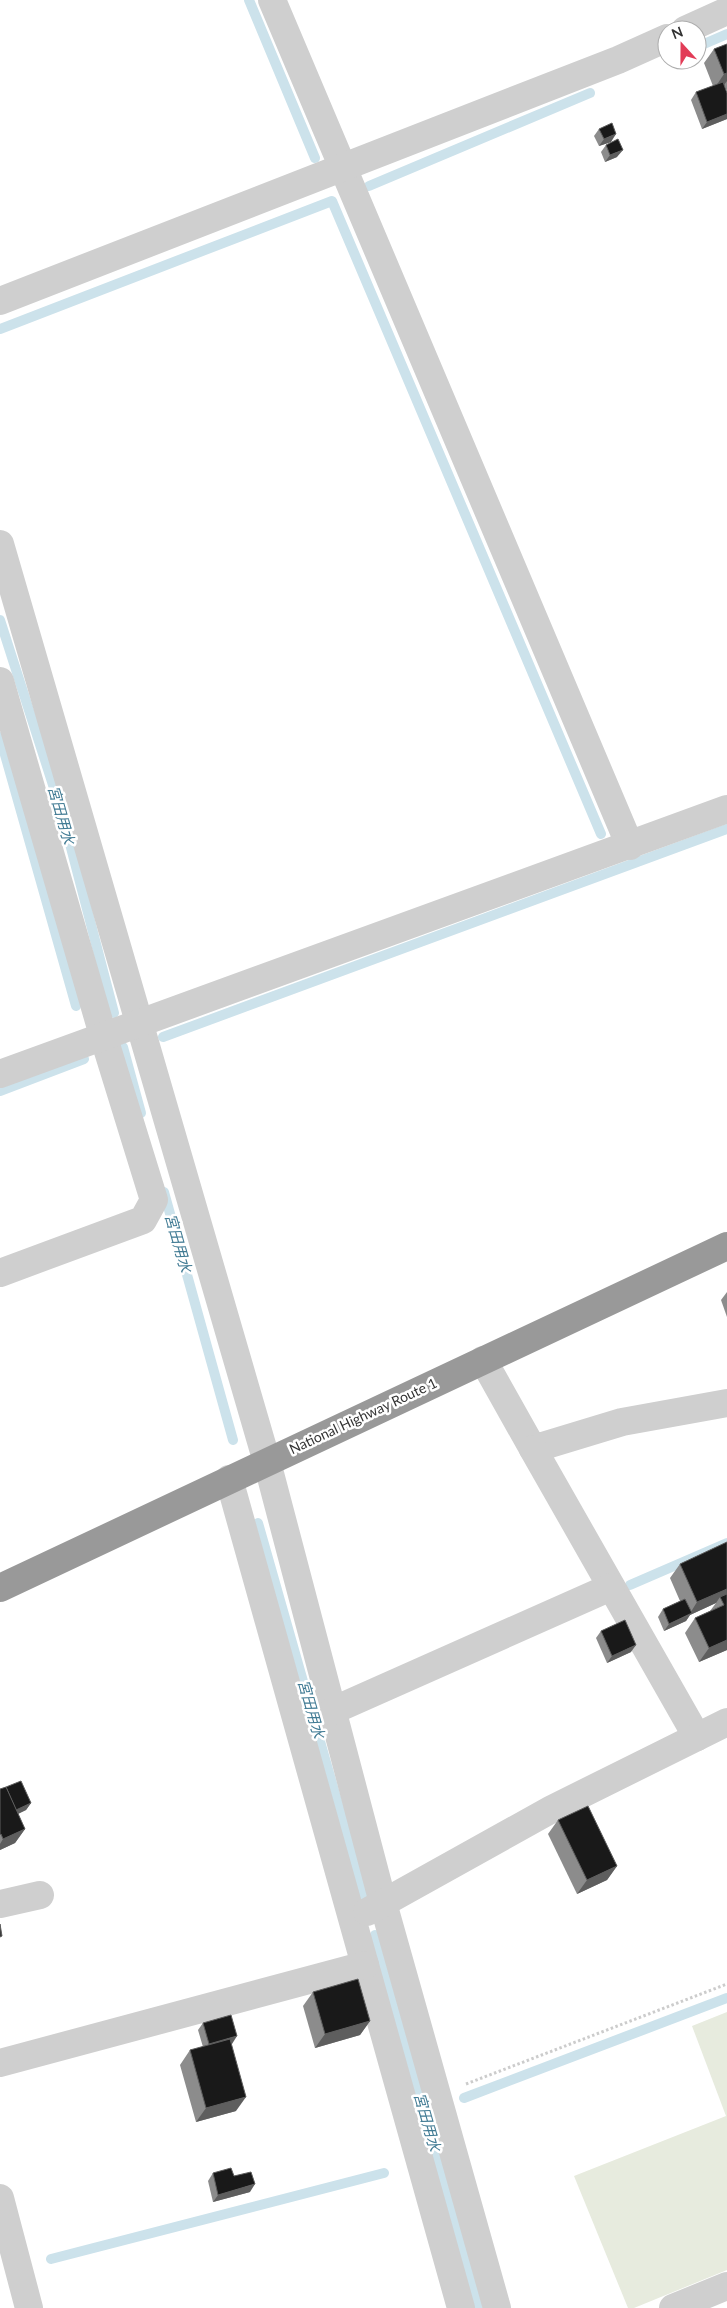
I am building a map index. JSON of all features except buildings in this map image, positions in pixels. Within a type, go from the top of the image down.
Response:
[{"type":"highway","name":"National Highway Route 1","points":[[0,1588],[727,1246]]},
{"type":"street","points":[[272,0],[630,846]]},
{"type":"street","points":[[707,20],[727,11]]},
{"type":"street","points":[[0,301],[618,60],[657,42]]},
{"type":"street","points":[[0,544],[266,1462],[383,1903],[497,2308]]},
{"type":"street","points":[[0,681],[103,1035],[154,1200],[143,1220],[0,1273]]},
{"type":"street","points":[[0,1074],[138,1022],[630,846],[727,809]]},
{"type":"street","points":[[483,1360],[610,1587],[697,1737]]},
{"type":"street","points":[[533,1449],[622,1422],[727,1403]]},
{"type":"street","points":[[229,1479],[461,2308]]},
{"type":"street","points":[[332,1711],[610,1587]]},
{"type":"street","points":[[353,1920],[552,1809],[727,1722]]},
{"type":"street","points":[[0,1904],[40,1895]]},
{"type":"street","points":[[0,2063],[365,1965]]},
{"type":"street","points":[[0,2198],[29,2308]]},
{"type":"street","points":[[673,2308],[727,2286]]},
{"type":"path","points":[[438,2096],[727,1984]]},
{"type":"shaded area","points":[[727,2012],[727,2270],[634,2308],[628,2308],[574,2176],[726,2116],[692,2026]]},
{"type":"waterway","points":[[249,0],[315,158]]},
{"type":"waterway","points":[[707,43],[727,34]]},
{"type":"waterway","points":[[369,186],[590,93]]},
{"type":"waterway","points":[[0,329],[332,201],[601,834]]},
{"type":"waterway","name":"宮田用水","points":[[0,620],[62,813],[114,1013]]},
{"type":"waterway","points":[[0,737],[76,1006]]},
{"type":"waterway","points":[[163,1037],[727,829]]},
{"type":"waterway","name":"宮田用水","points":[[123,1047],[141,1113]]},
{"type":"waterway","points":[[0,1091],[84,1059]]},
{"type":"waterway","name":"宮田用水","points":[[164,1192],[233,1440]]},
{"type":"waterway","name":"宮田用水","points":[[258,1523],[364,1896]]},
{"type":"waterway","points":[[630,1585],[727,1543]]},
{"type":"waterway","name":"宮田用水","points":[[375,1935],[478,2308]]},
{"type":"waterway","points":[[464,2098],[727,1998]]},
{"type":"waterway","points":[[51,2259],[384,2173]]}]
